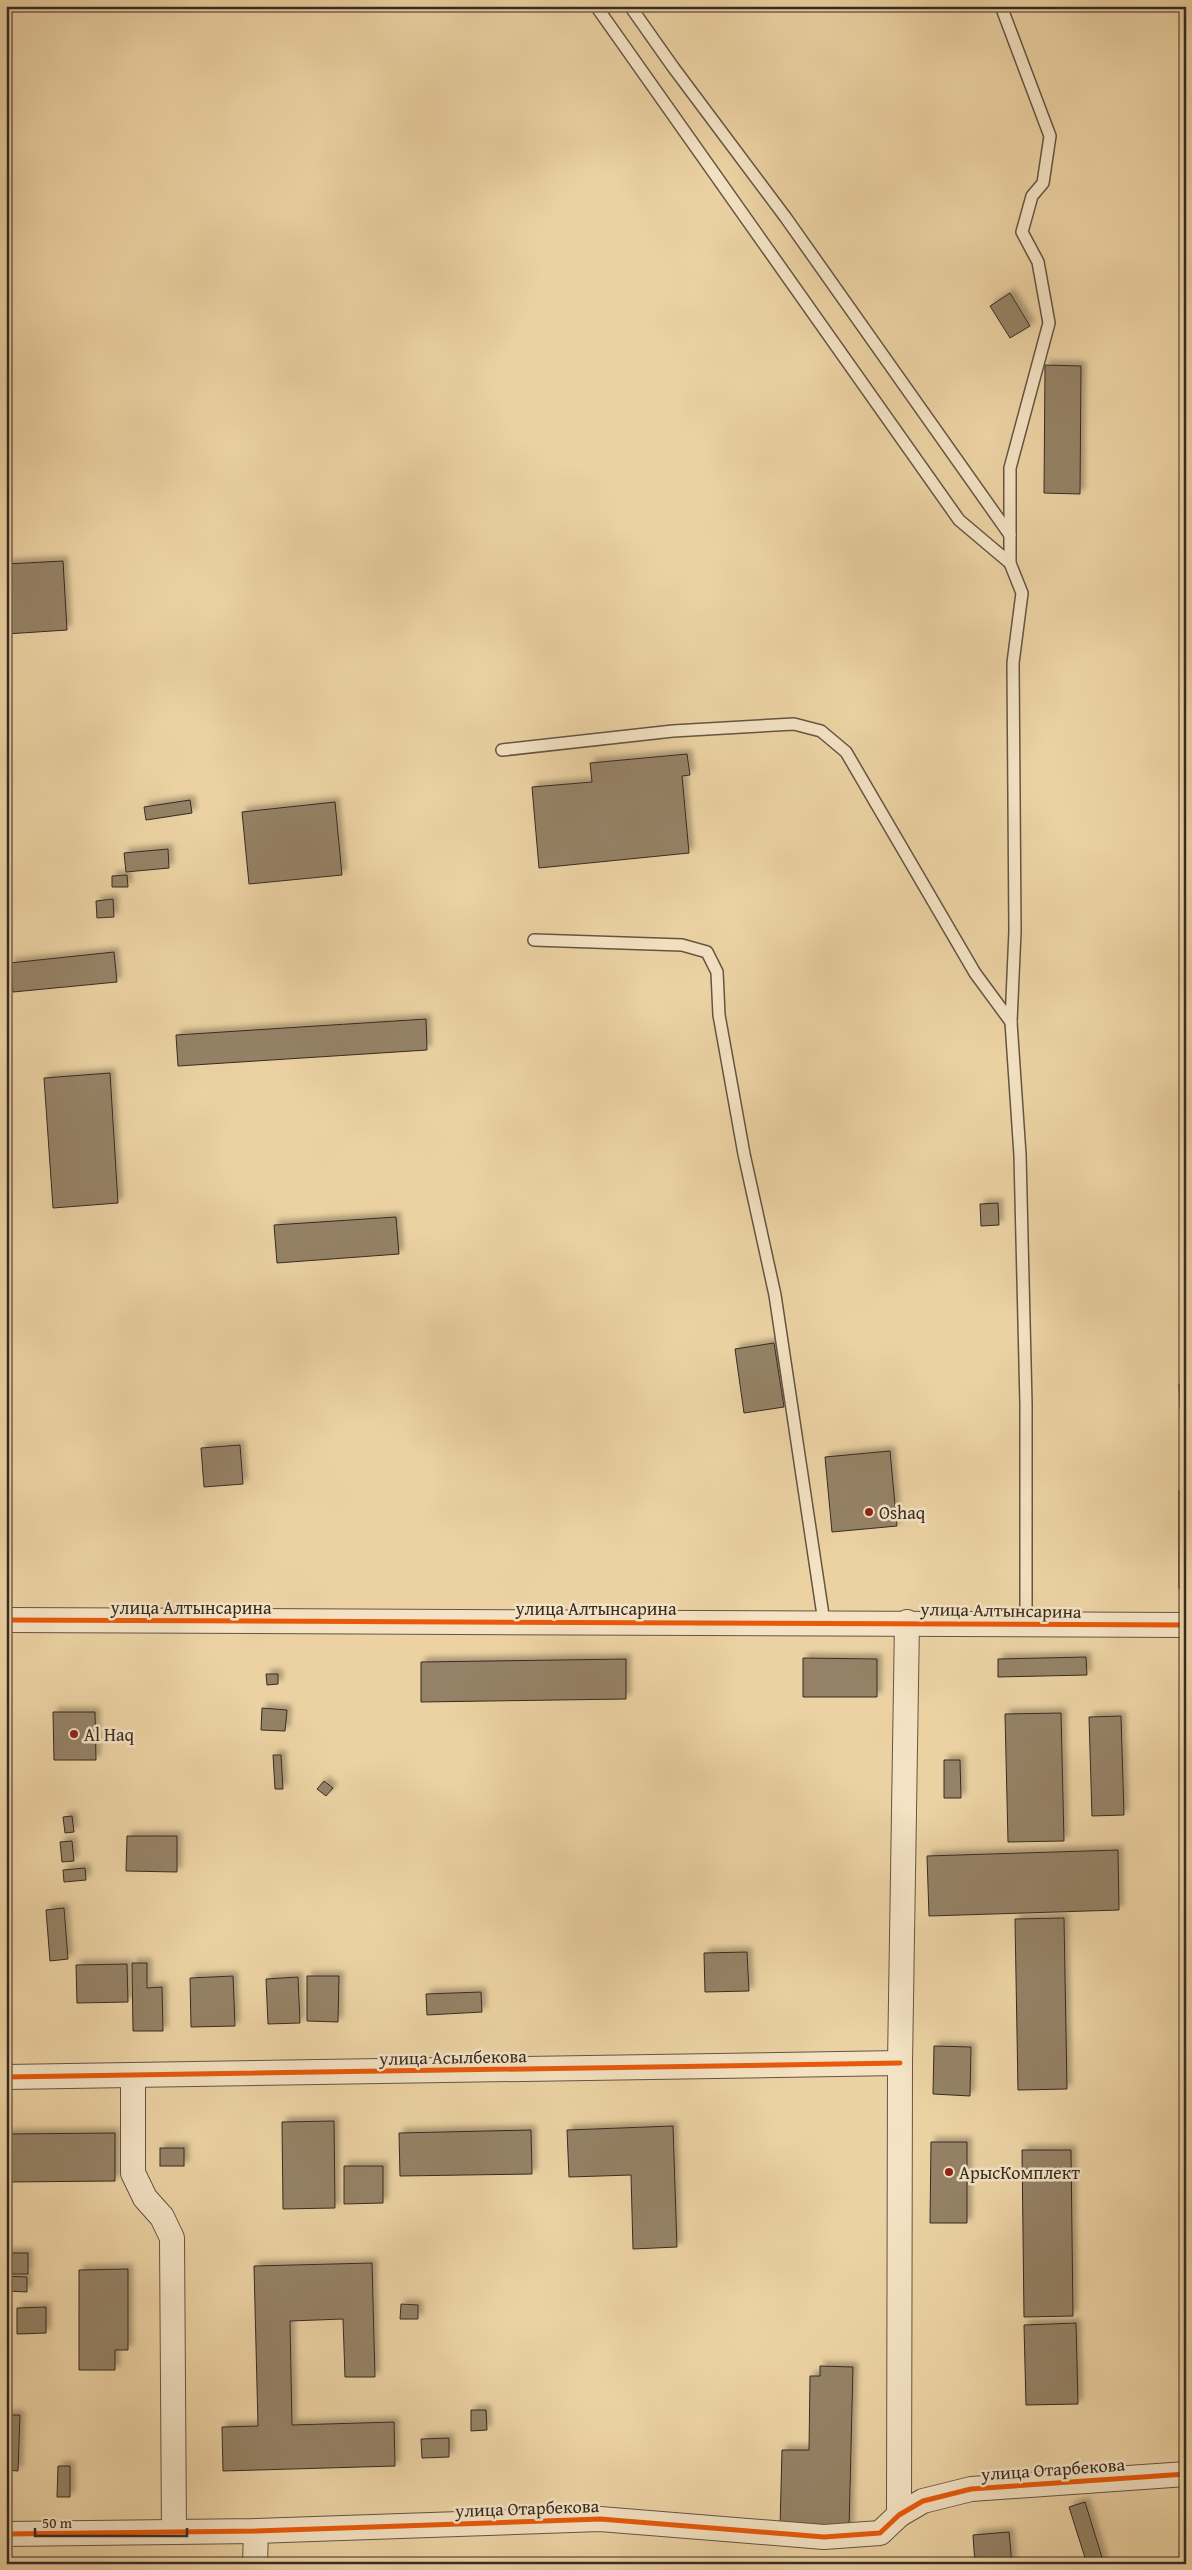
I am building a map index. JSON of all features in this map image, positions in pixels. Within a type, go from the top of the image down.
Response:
[{"type":"street","name":"улица Алтынсарина","points":[[6,1620],[907,1622],[1186,1625]]},
{"type":"street","points":[[898,2515],[900,2062],[907,1622]]},
{"type":"street","name":"улица Асылбекова","points":[[6,2077],[900,2062]]},
{"type":"street","points":[[133,2076],[133,2173],[145,2198],[162,2217],[172,2238],[174,2532]]},
{"type":"street","name":"улица Отарбекова","points":[[6,2534],[256,2531],[600,2519],[824,2537],[880,2533],[898,2515],[923,2501],[971,2488],[1186,2474]]},
{"type":"street","points":[[255,2564],[256,2531]]},
{"type":"lane","points":[[596,6],[959,520],[1010,563]]},
{"type":"lane","points":[[630,6],[673,68],[786,218],[1010,535]]},
{"type":"lane","points":[[1001,6],[1050,136],[1043,183],[1032,196],[1022,232],[1038,262],[1049,323],[1010,468],[1010,563],[1022,593],[1013,662],[1015,931],[1011,1022],[1020,1155],[1026,1404],[1026,1624]]},
{"type":"lane","points":[[502,750],[673,731],[794,724],[821,732],[846,752],[975,972],[1011,1022]]},
{"type":"lane","points":[[534,940],[682,945],[706,952],[717,972],[719,1015],[742,1144],[775,1295],[824,1622]]},
{"type":"building","points":[[1010,293],[1030,326],[1010,338],[990,306]]},
{"type":"building","points":[[1045,365],[1081,366],[1080,494],[1044,493]]},
{"type":"building","points":[[63,561],[67,630],[6,634],[6,564]]},
{"type":"building","points":[[687,754],[690,775],[682,776],[689,853],[539,868],[532,787],[592,782],[590,763]]},
{"type":"building","points":[[190,800],[192,813],[146,820],[144,807]]},
{"type":"building","points":[[335,802],[342,875],[249,884],[242,812]]},
{"type":"building","points":[[168,849],[169,868],[126,872],[124,853]]},
{"type":"building","points":[[127,875],[128,887],[112,887],[112,876]]},
{"type":"building","points":[[113,899],[114,917],[97,918],[96,901]]},
{"type":"building","points":[[114,952],[117,982],[13,992],[10,963]]},
{"type":"building","points":[[426,1019],[427,1050],[178,1066],[176,1035]]},
{"type":"building","points":[[110,1073],[118,1203],[53,1208],[44,1078]]},
{"type":"building","points":[[998,1203],[999,1225],[981,1226],[980,1204]]},
{"type":"building","points":[[396,1217],[399,1254],[277,1263],[274,1225]]},
{"type":"building","points":[[774,1343],[784,1407],[744,1413],[735,1349]]},
{"type":"building","points":[[1186,1383],[1186,1409],[1180,1409],[1179,1384]]},
{"type":"building","points":[[240,1445],[243,1484],[204,1487],[201,1448]]},
{"type":"building","points":[[890,1451],[897,1526],[832,1532],[825,1457]]},
{"type":"building","points":[[1179,1491],[1186,1491],[1186,1588],[1179,1588]]},
{"type":"building","points":[[1086,1657],[1087,1675],[998,1677],[998,1659]]},
{"type":"building","points":[[803,1658],[877,1659],[877,1697],[803,1697]]},
{"type":"building","points":[[626,1659],[626,1699],[421,1702],[421,1662]]},
{"type":"building","points":[[266,1674],[278,1674],[278,1684],[267,1685]]},
{"type":"building","points":[[262,1708],[287,1710],[285,1731],[261,1730]]},
{"type":"building","points":[[53,1712],[95,1712],[96,1760],[54,1760]]},
{"type":"building","points":[[1061,1713],[1064,1841],[1008,1842],[1005,1714]]},
{"type":"building","points":[[1121,1716],[1124,1815],[1092,1816],[1089,1717]]},
{"type":"building","points":[[273,1755],[281,1755],[283,1789],[275,1789]]},
{"type":"building","points":[[944,1760],[960,1760],[961,1798],[944,1798]]},
{"type":"building","points":[[324,1781],[333,1788],[326,1796],[317,1789]]},
{"type":"building","points":[[72,1816],[74,1832],[65,1833],[63,1817]]},
{"type":"building","points":[[127,1836],[177,1836],[177,1872],[126,1871]]},
{"type":"building","points":[[72,1841],[74,1861],[62,1862],[60,1842]]},
{"type":"building","points":[[1118,1850],[1119,1910],[929,1916],[927,1856]]},
{"type":"building","points":[[85,1868],[86,1880],[64,1882],[63,1870]]},
{"type":"building","points":[[64,1908],[68,1959],[50,1961],[46,1910]]},
{"type":"building","points":[[1064,1918],[1067,2089],[1018,2090],[1015,1919]]},
{"type":"building","points":[[747,1952],[749,1991],[705,1992],[704,1953]]},
{"type":"building","points":[[132,1963],[147,1963],[147,1988],[162,1987],[163,2031],[133,2031]]},
{"type":"building","points":[[127,1964],[128,2002],[77,2003],[76,1965]]},
{"type":"building","points":[[233,1976],[235,2026],[191,2027],[190,1978]]},
{"type":"building","points":[[307,1976],[339,1976],[338,2022],[307,2021]]},
{"type":"building","points":[[298,1977],[300,2023],[268,2024],[266,1979]]},
{"type":"building","points":[[481,1992],[482,2012],[427,2015],[426,1994]]},
{"type":"building","points":[[934,2046],[971,2047],[970,2096],[933,2094]]},
{"type":"building","points":[[334,2121],[335,2208],[283,2209],[282,2122]]},
{"type":"building","points":[[673,2126],[677,2247],[633,2249],[631,2175],[569,2177],[567,2130]]},
{"type":"building","points":[[531,2130],[532,2174],[400,2176],[399,2133]]},
{"type":"building","points":[[115,2133],[115,2181],[6,2182],[6,2134]]},
{"type":"building","points":[[931,2142],[967,2142],[967,2223],[930,2223]]},
{"type":"building","points":[[160,2148],[184,2148],[184,2166],[160,2166]]},
{"type":"building","points":[[1022,2150],[1071,2150],[1073,2316],[1024,2317]]},
{"type":"building","points":[[344,2166],[383,2166],[383,2203],[344,2204]]},
{"type":"building","points":[[6,2253],[28,2253],[28,2274],[6,2274]]},
{"type":"building","points":[[372,2263],[375,2377],[345,2377],[343,2319],[290,2321],[292,2425],[394,2422],[395,2466],[223,2471],[222,2427],[258,2426],[254,2266]]},
{"type":"building","points":[[128,2269],[128,2350],[115,2350],[115,2370],[79,2370],[79,2270]]},
{"type":"building","points":[[6,2276],[27,2277],[27,2292],[6,2291]]},
{"type":"building","points":[[401,2304],[418,2305],[418,2319],[400,2319]]},
{"type":"building","points":[[46,2307],[46,2333],[17,2334],[17,2308]]},
{"type":"building","points":[[1076,2323],[1078,2404],[1026,2405],[1024,2325]]},
{"type":"building","points":[[820,2366],[853,2367],[849,2529],[780,2528],[782,2450],[809,2450],[810,2376],[820,2376]]},
{"type":"building","points":[[471,2410],[486,2410],[487,2430],[471,2431]]},
{"type":"building","points":[[6,2415],[20,2415],[18,2471],[6,2470]]},
{"type":"building","points":[[449,2438],[449,2457],[422,2458],[421,2439]]},
{"type":"building","points":[[58,2466],[70,2466],[70,2497],[57,2497]]},
{"type":"building","points":[[1085,2502],[1104,2564],[1087,2564],[1069,2507]]},
{"type":"building","points":[[1009,2532],[1012,2564],[975,2564],[973,2535]]},
{"type":"cycle path","points":[[6,1620],[1186,1625]]},
{"type":"cycle path","points":[[6,2077],[900,2063]]},
{"type":"cycle path","points":[[6,2534],[256,2531],[600,2519],[824,2537],[880,2533],[899,2515],[923,2501],[971,2489],[1186,2474]]},
{"type":"place","name":"Oshaq","points":[[869,1512]]},
{"type":"place","name":"Al Haq","points":[[74,1734]]},
{"type":"place","name":"АрысКомплект","points":[[949,2172]]}]
